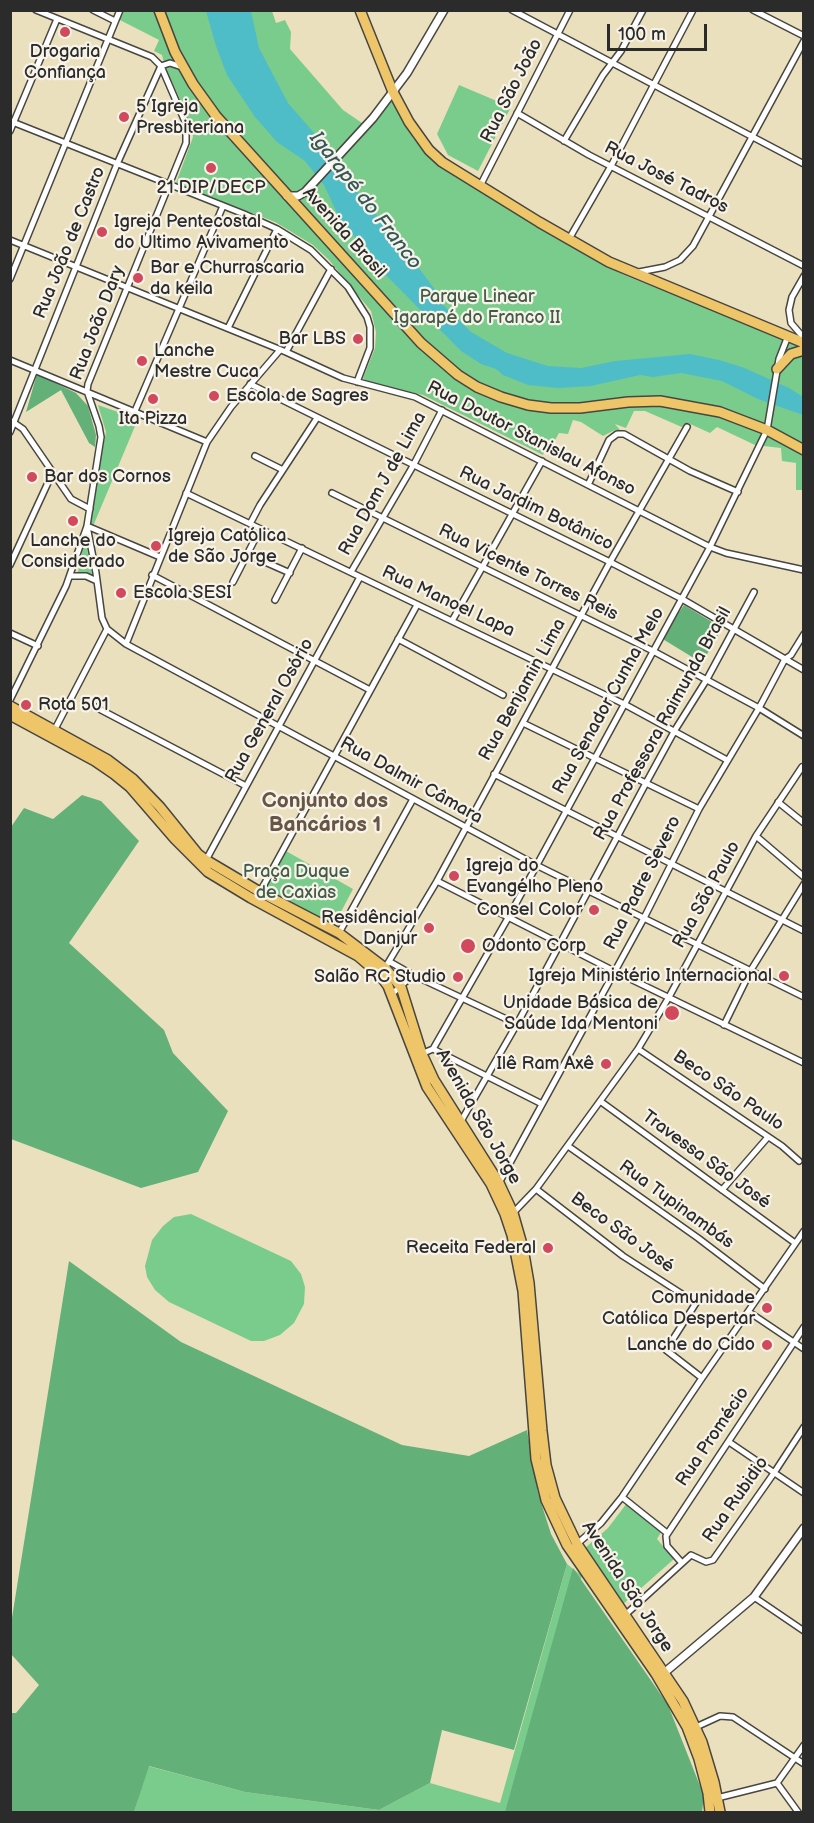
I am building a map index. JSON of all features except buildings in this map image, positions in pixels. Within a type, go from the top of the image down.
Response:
[{"type":"main road","name":"Avenida Brasil","points":[[159,10],[185,71],[216,116],[440,362],[477,387],[501,398],[528,405],[580,408],[660,401],[689,405],[720,412],[767,430],[804,450]]},
{"type":"main road","points":[[360,10],[393,92],[409,122],[429,150],[442,162],[569,239],[631,273],[804,343]]},
{"type":"main road","points":[[777,371],[790,354],[804,350]]},
{"type":"main road","name":"Avenida São Jorge","points":[[10,706],[108,760],[133,779],[206,860],[260,892],[339,933],[387,965],[400,987],[427,1087],[491,1184],[512,1235],[523,1291],[536,1459],[546,1500],[567,1545],[656,1674],[687,1727],[708,1793],[717,1812]]},
{"type":"main road","name":"Avenida São Jorge","points":[[10,715],[95,761],[114,774],[130,787],[175,839],[208,872],[358,956],[378,974],[392,993],[418,1055],[499,1183],[513,1213],[523,1248],[529,1283],[546,1465],[555,1497],[577,1544],[683,1701],[696,1727],[709,1764],[717,1798],[717,1812]]},
{"type":"street","points":[[36,10],[152,57],[161,66],[170,63],[175,57],[175,52]]},
{"type":"street","points":[[93,10],[115,21]]},
{"type":"street","points":[[10,279],[120,10]]},
{"type":"street","points":[[287,196],[298,196],[310,187],[339,156],[393,92],[444,10]]},
{"type":"street","points":[[512,10],[804,164]]},
{"type":"street","name":"Rua São João","points":[[480,186],[570,10]]},
{"type":"street","points":[[564,141],[621,51],[643,10]]},
{"type":"street","points":[[569,239],[611,166],[693,10]]},
{"type":"street","points":[[631,273],[656,269],[680,260],[693,246],[804,38],[753,10]]},
{"type":"street","points":[[10,131],[12,121],[57,19]]},
{"type":"street","points":[[170,63],[183,67],[185,71]]},
{"type":"street","name":"Rua João de Castro","points":[[10,432],[117,164],[161,66]]},
{"type":"street","name":"Rua João Dary","points":[[87,526],[101,437],[87,391],[106,334],[186,143],[187,133],[183,114],[161,66]]},
{"type":"street","name":"Rua José Tadros","points":[[517,113],[564,141],[804,266]]},
{"type":"street","points":[[12,121],[277,229],[311,250],[331,269],[361,305],[370,327],[370,348],[357,382]]},
{"type":"street","points":[[135,411],[223,206]]},
{"type":"street","points":[[228,328],[277,229]]},
{"type":"street","name":"Rua Doutor Stanislau Afonso","points":[[10,240],[228,328],[331,373],[415,398],[726,554],[804,570]]},
{"type":"street","points":[[126,644],[207,442],[220,421],[250,384],[283,351],[331,269]]},
{"type":"street","points":[[804,276],[792,297],[789,310],[791,323],[804,338]]},
{"type":"street","name":"Rua Senador Cunha Melo","points":[[434,1049],[508,918],[738,492],[767,430],[780,354],[788,336]]},
{"type":"street","points":[[10,360],[207,442]]},
{"type":"street","name":"Rua Jardim Botânico","points":[[250,384],[682,599],[804,670]]},
{"type":"street","name":"Rua Dom J de Lima","points":[[351,572],[413,466],[442,410]]},
{"type":"street","points":[[250,524],[317,417]]},
{"type":"street","points":[[13,421],[23,429],[70,499],[90,508]]},
{"type":"street","name":"Rua Benjamin Lima","points":[[387,965],[437,881],[610,562],[687,426]]},
{"type":"street","points":[[588,485],[609,440],[617,434],[624,435],[738,492]]},
{"type":"street","points":[[255,456],[283,470]]},
{"type":"street","points":[[452,621],[542,461]]},
{"type":"street","points":[[10,565],[52,474]]},
{"type":"street","name":"Rua Manoel Lapa","points":[[186,493],[553,668],[675,730],[727,760]]},
{"type":"street","name":"Rua Vicente Torres Reis","points":[[332,493],[653,651],[759,708],[804,736]]},
{"type":"street","points":[[87,526],[160,557]]},
{"type":"street","points":[[10,700],[39,646],[70,576],[87,526]]},
{"type":"street","points":[[55,729],[107,629],[100,612],[87,526]]},
{"type":"street","points":[[233,582],[254,541]]},
{"type":"street","points":[[275,600],[302,548]]},
{"type":"street","points":[[247,554],[290,573]]},
{"type":"street","points":[[152,575],[370,690]]},
{"type":"street","points":[[70,576],[86,576],[97,581]]},
{"type":"street","name":"Rua General Osório","points":[[206,860],[360,577]]},
{"type":"street","name":"Rua Professora Raimunda Brasil","points":[[460,1124],[561,945],[616,837],[675,730],[707,679],[754,592]]},
{"type":"street","points":[[260,892],[417,605]]},
{"type":"street","name":"Rua Dalmir Câmara","points":[[107,629],[126,644],[465,828],[804,997]]},
{"type":"street","points":[[10,633],[39,646]]},
{"type":"street","name":"Rua Padre Severo","points":[[499,1183],[644,918],[699,809],[759,708],[785,659],[791,655],[804,634]]},
{"type":"street","points":[[398,639],[503,695]]},
{"type":"street","points":[[84,701],[246,786]]},
{"type":"street","points":[[523,723],[699,809]]},
{"type":"street","name":"Rua São Paulo","points":[[513,1213],[536,1189],[638,1048],[669,997],[756,836],[801,767]]},
{"type":"street","points":[[494,774],[804,931]]},
{"type":"street","points":[[339,933],[413,799]]},
{"type":"street","points":[[778,802],[804,823]]},
{"type":"street","points":[[756,836],[804,877]]},
{"type":"street","points":[[437,881],[561,945],[804,1063]]},
{"type":"street","points":[[724,1025],[751,970],[804,884]]},
{"type":"street","points":[[387,965],[517,1024]]},
{"type":"street","points":[[392,993],[413,975]]},
{"type":"street","name":"Beco São Paulo","points":[[638,1048],[768,1137],[799,1161]]},
{"type":"street","points":[[418,1055],[434,1049],[542,1104]]},
{"type":"street","name":"Travessa São José","points":[[600,1101],[795,1243]]},
{"type":"street","points":[[722,1190],[768,1137]]},
{"type":"street","name":"Rua Tupinambás","points":[[568,1146],[698,1238],[765,1289]]},
{"type":"street","name":"Beco São José","points":[[536,1189],[623,1256],[696,1303],[666,1350],[702,1378]]},
{"type":"street","points":[[577,1544],[601,1523],[622,1497],[804,1231]]},
{"type":"street","points":[[749,1312],[804,1349]]},
{"type":"street","name":"Rua Promécio","points":[[668,1533],[804,1327]]},
{"type":"street","name":"Rua Rubidio","points":[[682,1563],[692,1555],[706,1562],[713,1560],[804,1427]]},
{"type":"street","points":[[729,1442],[804,1493]]},
{"type":"street","points":[[622,1497],[668,1533],[665,1542],[682,1563],[624,1616]]},
{"type":"street","points":[[664,1673],[754,1598],[804,1528]]},
{"type":"street","points":[[754,1598],[804,1631]]},
{"type":"street","points":[[696,1727],[720,1716],[733,1717],[804,1764]]},
{"type":"street","points":[[717,1798],[777,1782],[804,1745]]},
{"type":"street","points":[[777,1782],[798,1812]]},
{"type":"green space","name":"Parque Linear Igarapé do Franco II","points":[[116,10],[272,11],[276,23],[285,20],[291,32],[290,49],[343,110],[368,127],[393,98],[400,116],[422,149],[441,167],[476,189],[598,262],[629,277],[785,339],[803,350],[803,490],[796,490],[796,463],[782,461],[781,448],[755,445],[717,427],[710,433],[688,423],[684,428],[645,411],[634,411],[626,428],[615,424],[620,430],[603,436],[581,422],[573,420],[568,434],[559,433],[554,442],[548,441],[543,455],[423,395],[367,382],[363,378],[375,348],[376,332],[371,311],[329,260],[313,245],[275,222],[176,183],[193,137],[186,112],[165,67],[162,55],[154,51],[159,40],[114,17]]},
{"type":"green space","points":[[459,85],[511,107],[478,171],[448,155],[437,134]]},
{"type":"green space","points":[[37,374],[76,393],[88,406],[96,435],[95,447],[89,443],[61,390],[26,412]]},
{"type":"green space","points":[[98,405],[138,419],[86,543],[92,575],[78,572],[106,432]]},
{"type":"green space","points":[[684,605],[722,628],[702,663],[661,638]]},
{"type":"green space","points":[[82,795],[101,801],[139,841],[69,943],[164,1030],[173,1053],[228,1111],[198,1172],[141,1188],[11,1139],[11,827],[24,808],[53,819]]},
{"type":"green space","name":"Praça Duque de Caxias","points":[[286,851],[353,889],[333,927],[263,892]]},
{"type":"green space","points":[[191,1214],[291,1261],[301,1274],[305,1287],[304,1304],[294,1323],[280,1335],[264,1341],[251,1341],[169,1302],[155,1290],[147,1277],[145,1266],[152,1240],[174,1217]]},
{"type":"green space","points":[[69,1261],[181,1342],[402,1445],[469,1456],[527,1430],[538,1493],[551,1534],[567,1564],[514,1750],[442,1730],[430,1783],[379,1810],[245,1792],[149,1766],[134,1812],[11,1812],[10,1713],[16,1713],[39,1685],[11,1654],[11,1624]]},
{"type":"green space","points":[[627,1503],[663,1529],[657,1539],[674,1559],[621,1606],[585,1548],[608,1528]]},
{"type":"green space","points":[[567,1564],[582,1576],[509,1812],[134,1812],[148,1766],[245,1792],[379,1810],[430,1783],[500,1803]]},
{"type":"green space","points":[[573,1568],[668,1705],[704,1796],[702,1812],[505,1812]]},
{"type":"water","name":"Igarapé do Franco","points":[[206,11],[251,11],[259,48],[288,103],[321,141],[347,179],[412,259],[436,291],[442,304],[471,332],[507,353],[548,366],[581,368],[615,361],[690,354],[719,360],[742,367],[789,388],[803,397],[803,415],[758,399],[722,381],[681,373],[653,377],[640,375],[591,386],[558,388],[528,385],[481,364],[461,351],[376,265],[338,215],[324,185],[305,161],[277,142],[255,117],[227,75]]},
{"type":"place","name":"Drogaria Confiança","points":[[65,32]]},
{"type":"place","name":"5 Igreja Presbiteriana","points":[[124,117]]},
{"type":"place","name":"21 DIP/DECP","points":[[211,168]]},
{"type":"place","name":"Igreja Pentecostal do Ultimo Avivamento","points":[[102,232]]},
{"type":"place","name":"Bar e Churrascaria da keila","points":[[138,278]]},
{"type":"place","name":"Bar LBS","points":[[358,339]]},
{"type":"place","name":"Lanche Mestre Cuca","points":[[142,361]]},
{"type":"place","name":"Escola de Sagres","points":[[214,396]]},
{"type":"place","name":"Ita Pizza","points":[[153,399]]},
{"type":"place","name":"Bar dos Cornos","points":[[32,477]]},
{"type":"place","name":"Lanche do Considerado","points":[[73,521]]},
{"type":"place","name":"Igreja Católica de São Jorge","points":[[156,546]]},
{"type":"place","name":"Escola SESI","points":[[121,593]]},
{"type":"place","name":"Rota 501","points":[[26,705]]},
{"type":"place","name":"Igreja do Evangélho Pleno","points":[[454,876]]},
{"type":"place","name":"Consel Color","points":[[594,910]]},
{"type":"place","name":"Residêncial Danjur","points":[[429,928]]},
{"type":"place","name":"Odonto Corp","points":[[468,946]]},
{"type":"place","name":"Igreja Ministério Internacional","points":[[784,976]]},
{"type":"place","name":"Salão RC Studio","points":[[458,977]]},
{"type":"place","name":"Unidade Básica de Saúde Ida Mentoni","points":[[672,1013]]},
{"type":"place","name":"Ilê Ram Axê","points":[[606,1064]]},
{"type":"place","name":"Receita Federal","points":[[548,1248]]},
{"type":"place","name":"Comunidade Católica Despertar","points":[[767,1308]]},
{"type":"place","name":"Lanche do Cido","points":[[767,1345]]},
{"type":"district","name":"Conjunto dos Bancários 1","points":[[325,814]]}]
